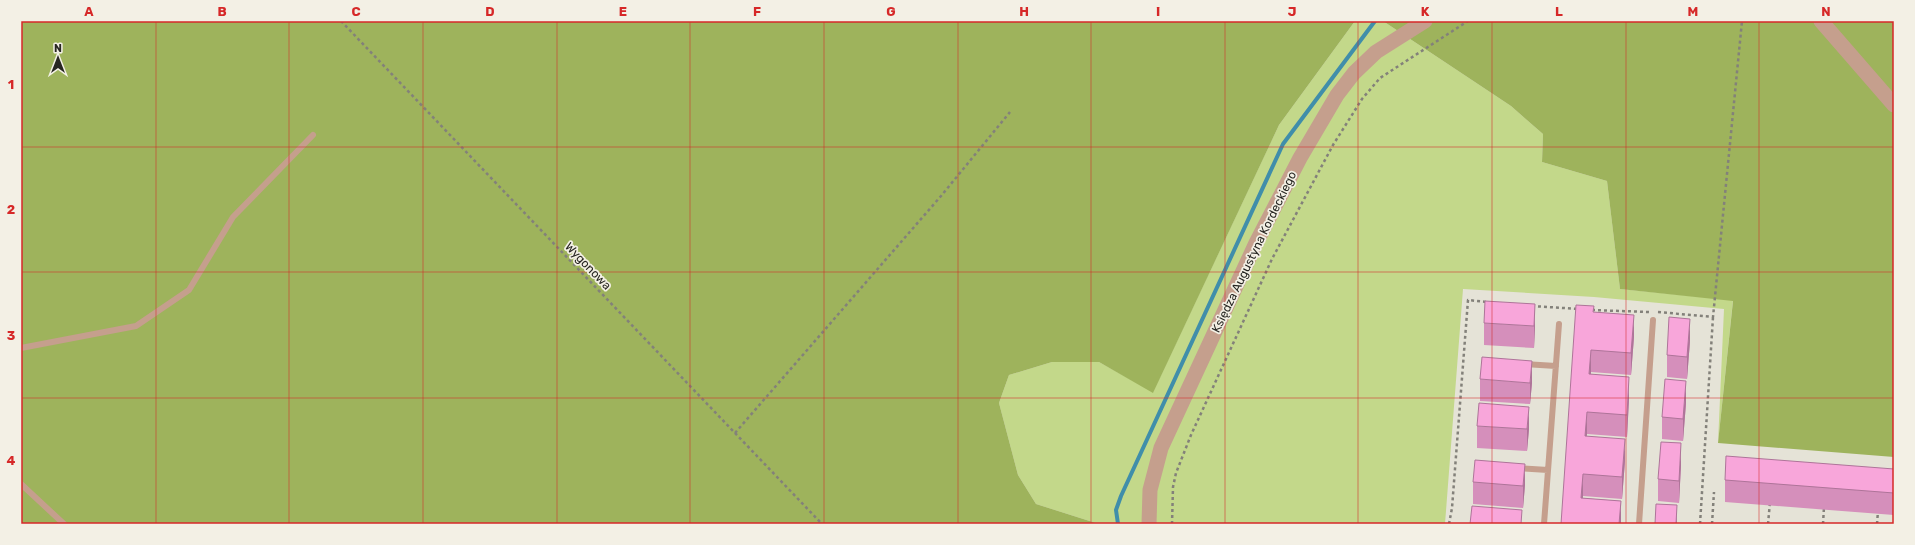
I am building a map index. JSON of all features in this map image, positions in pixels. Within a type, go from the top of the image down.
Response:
[{"type":"street","name":"Księdza Augustyna Kordeckiego","points":[[1149,524],[1150,490],[1162,448],[1256,243],[1297,164],[1337,95],[1354,73],[1376,52],[1425,21]]},
{"type":"street","points":[[1821,21],[1894,105]]},
{"type":"lane","points":[[21,348],[136,326],[189,290],[233,217],[313,134]]},
{"type":"lane","points":[[1639,524],[1653,320]]},
{"type":"lane","points":[[1544,524],[1559,324]]},
{"type":"lane","points":[[1517,364],[1556,366]]},
{"type":"lane","points":[[1510,467],[1548,470]]},
{"type":"lane","points":[[21,484],[64,524]]},
{"type":"path","name":"Wygonowa","points":[[341,21],[822,524]]},
{"type":"path","points":[[1172,524],[1173,486],[1176,473],[1191,435],[1272,259],[1333,145],[1358,104],[1380,78],[1468,21]]},
{"type":"path","points":[[1700,524],[1713,317],[1742,21]]},
{"type":"path","points":[[735,433],[940,196],[1010,112]]},
{"type":"path","points":[[1449,524],[1452,508],[1468,300],[1491,302]]},
{"type":"path","points":[[1528,305],[1580,309]]},
{"type":"path","points":[[1588,309],[1670,313],[1713,317]]},
{"type":"path","points":[[1712,524],[1714,492]]},
{"type":"path","points":[[1768,524],[1770,501]]},
{"type":"path","points":[[1823,524],[1824,502]]},
{"type":"path","points":[[1877,524],[1878,508]]},
{"type":"green space","points":[[21,21],[1355,21],[1279,125],[1153,393],[1099,362],[1052,362],[1009,375],[999,403],[1018,475],[1036,504],[1099,524],[21,524]]},
{"type":"green space","points":[[1355,21],[1383,21],[1511,106],[1543,134],[1542,162],[1607,181],[1620,289],[1733,300],[1718,443],[1724,309],[1594,297],[1463,289],[1445,524],[1099,524],[1036,504],[1018,475],[999,403],[1009,375],[1052,362],[1099,362],[1153,392],[1279,125]]},
{"type":"green space","points":[[1383,21],[1894,21],[1894,457],[1718,443],[1733,301],[1620,289],[1607,181],[1542,162],[1543,134],[1511,106]]},
{"type":"building","points":[[1485,301],[1535,304],[1534,326],[1484,323]]},
{"type":"building","points":[[1576,305],[1594,306],[1593,312],[1634,315],[1631,353],[1591,350],[1589,374],[1629,377],[1627,415],[1587,412],[1585,436],[1625,439],[1622,477],[1583,474],[1581,498],[1621,501],[1619,524],[1561,524]]},
{"type":"building","points":[[1669,317],[1690,319],[1687,357],[1667,355]]},
{"type":"building","points":[[1482,357],[1532,361],[1530,383],[1480,379]]},
{"type":"building","points":[[1665,379],[1686,381],[1683,419],[1662,417]]},
{"type":"building","points":[[1479,403],[1529,407],[1527,429],[1477,426]]},
{"type":"building","points":[[1661,442],[1681,443],[1679,481],[1658,479]]},
{"type":"building","points":[[1726,456],[1894,469],[1894,493],[1725,480]]},
{"type":"building","points":[[1475,460],[1525,464],[1523,486],[1473,482]]},
{"type":"building","points":[[1656,504],[1677,505],[1676,524],[1655,524]]},
{"type":"building","points":[[1472,506],[1522,510],[1521,524],[1470,524]]},
{"type":"waterway","points":[[1118,524],[1116,510],[1121,496],[1283,144],[1375,21]]}]
